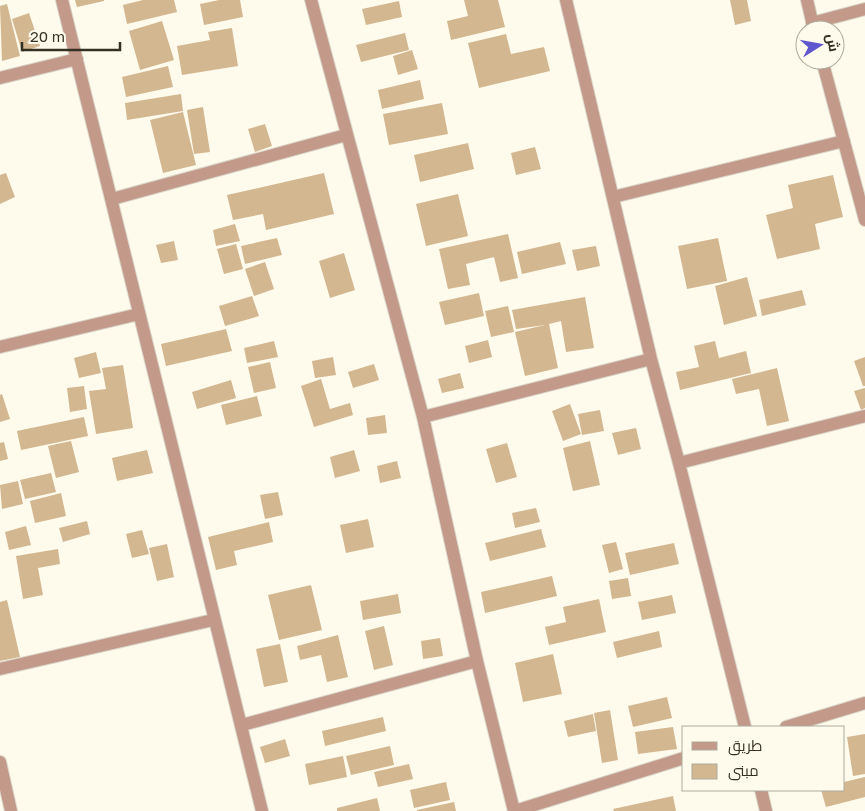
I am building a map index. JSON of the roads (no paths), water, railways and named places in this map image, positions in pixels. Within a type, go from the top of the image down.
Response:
[{"type":"street","points":[[62,0],[213,620],[242,725],[262,811]]},
{"type":"street","points":[[311,0],[423,417],[477,661],[514,811],[682,759]]},
{"type":"street","points":[[566,0],[651,359],[680,463],[745,726]]},
{"type":"street","points":[[807,0],[812,20]]},
{"type":"street","points":[[831,20],[865,9]]},
{"type":"street","points":[[0,78],[77,60]]},
{"type":"street","points":[[825,70],[865,220]]},
{"type":"street","points":[[112,199],[346,136]]},
{"type":"street","points":[[614,197],[844,141]]},
{"type":"street","points":[[0,347],[139,314]]},
{"type":"street","points":[[423,417],[651,359]]},
{"type":"street","points":[[680,463],[865,416]]},
{"type":"street","points":[[0,669],[213,620]]},
{"type":"street","points":[[242,725],[477,661]]},
{"type":"street","points":[[789,726],[865,703]]},
{"type":"street","points":[[0,762],[11,811]]},
{"type":"street","points":[[760,791],[766,811]]}]
